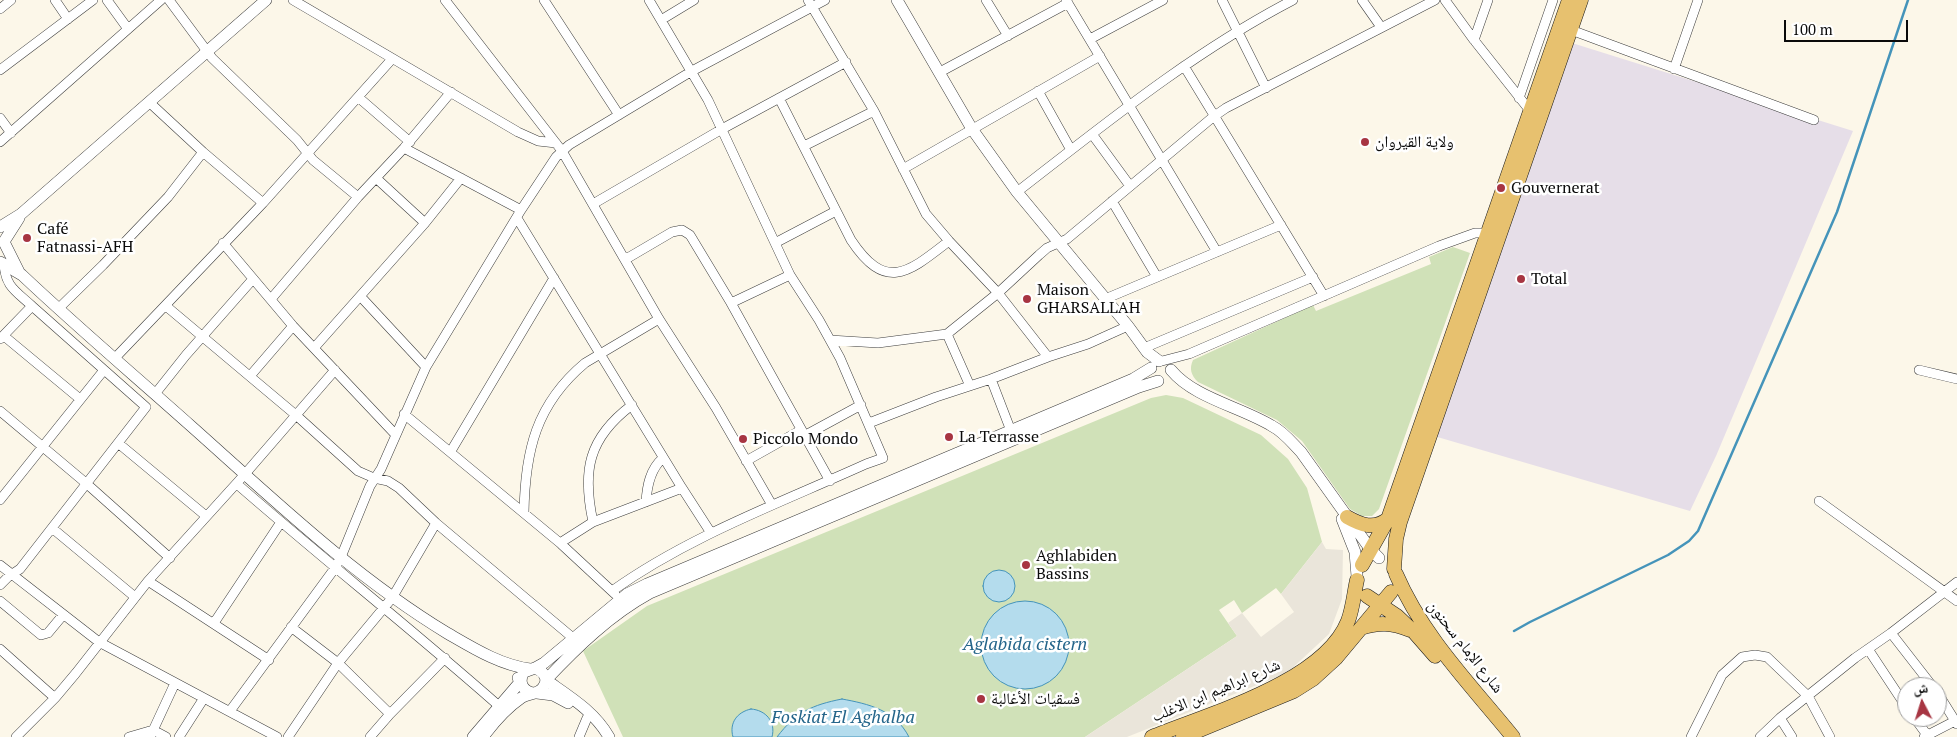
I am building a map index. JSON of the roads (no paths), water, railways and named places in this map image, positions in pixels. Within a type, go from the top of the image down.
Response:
[{"type":"main road","points":[[1531,130],[1531,112],[1569,0]]},
{"type":"main road","points":[[1494,233],[1400,522],[1396,539],[1395,587],[1391,592],[1379,598],[1367,596],[1362,592],[1358,574],[1373,559],[1375,554],[1531,130],[1581,0]]},
{"type":"main road","points":[[1347,517],[1370,526],[1381,524],[1388,520]]},
{"type":"main road","points":[[1375,554],[1391,564],[1395,572]]},
{"type":"main road","name":"شارع الإمام سحنون","points":[[1395,572],[1426,631],[1513,737]]},
{"type":"main road","name":"شارع ابراهيم ابن الاغلب","points":[[1152,737],[1257,695],[1299,674],[1319,658],[1339,636],[1348,621],[1358,574]]},
{"type":"main road","name":"شارع ابراهيم ابن الاغلب","points":[[1183,737],[1300,687],[1313,679],[1336,658],[1391,592]]},
{"type":"main road","name":"شارع الإمام سحنون","points":[[1367,596],[1397,616],[1414,632],[1503,737]]},
{"type":"main road","points":[[1360,628],[1385,623],[1397,625],[1414,632]]},
{"type":"street","points":[[0,9],[11,0]]},
{"type":"street","points":[[55,0],[68,19]]},
{"type":"street","points":[[0,70],[93,0]]},
{"type":"street","points":[[107,0],[128,29]]},
{"type":"street","points":[[0,142],[161,0]]},
{"type":"street","points":[[169,0],[206,51],[313,160],[358,197]]},
{"type":"street","points":[[0,227],[21,214],[266,0]]},
{"type":"street","points":[[293,0],[518,132],[538,141],[556,143]]},
{"type":"street","points":[[445,0],[562,151],[659,319],[772,505]]},
{"type":"street","points":[[612,591],[642,570],[711,532],[883,458],[862,405],[830,340],[790,274],[722,129],[692,71],[649,0]]},
{"type":"street","points":[[661,20],[694,0]]},
{"type":"street","points":[[230,711],[335,568],[374,478],[381,469],[426,367],[519,214],[562,151],[619,114],[692,71],[810,3],[824,0]]},
{"type":"street","points":[[897,0],[972,129],[1016,192],[1128,326],[1156,364]]},
{"type":"street","points":[[986,0],[1008,36]]},
{"type":"street","points":[[1090,39],[1163,0]]},
{"type":"street","points":[[1222,0],[1266,88]]},
{"type":"street","points":[[1016,192],[1129,105],[1184,66],[1238,30],[1293,0]]},
{"type":"street","points":[[1362,0],[1381,27]]},
{"type":"street","points":[[830,340],[878,343],[947,334],[998,293],[1047,248],[1059,243],[1162,161],[1213,117],[1381,27],[1436,0]]},
{"type":"street","points":[[1444,0],[1531,112]]},
{"type":"street","points":[[1474,40],[1488,0]]},
{"type":"street","points":[[1519,98],[1553,0]]},
{"type":"street","points":[[1674,69],[1698,0]]},
{"type":"street","points":[[546,1],[619,114]]},
{"type":"street","points":[[940,72],[1067,2],[1217,252]]},
{"type":"street","points":[[810,3],[874,111],[926,214],[998,293],[1048,357]]},
{"type":"street","points":[[1570,30],[1814,120]]},
{"type":"street","points":[[902,169],[1100,56]]},
{"type":"street","points":[[115,358],[166,306],[223,243],[263,204],[307,152],[392,59]]},
{"type":"street","points":[[593,204],[722,129],[846,62]]},
{"type":"street","points":[[1184,66],[1213,117],[1324,296]]},
{"type":"street","points":[[1038,91],[1071,150]]},
{"type":"street","points":[[271,299],[358,197],[407,145],[451,92]]},
{"type":"street","points":[[358,97],[407,145],[519,214],[554,278],[682,488],[711,532]]},
{"type":"street","points":[[779,98],[851,240],[862,256],[879,271],[894,272],[911,269],[949,241]]},
{"type":"street","points":[[149,102],[263,204]]},
{"type":"street","points":[[804,146],[874,111]]},
{"type":"street","points":[[0,118],[10,133]]},
{"type":"street","points":[[1092,134],[1130,186]]},
{"type":"street","points":[[58,309],[168,197],[203,152]]},
{"type":"street","points":[[376,178],[425,223]]},
{"type":"street","points":[[314,348],[361,297],[462,178]]},
{"type":"street","points":[[1112,200],[1157,277]]},
{"type":"street","points":[[775,243],[836,211]]},
{"type":"street","points":[[0,585],[20,569],[146,407],[12,288],[4,278],[2,249],[21,214]]},
{"type":"street","points":[[1105,299],[1280,225]]},
{"type":"street","points":[[626,259],[672,232],[682,230],[686,232],[731,302],[830,481]]},
{"type":"street","points":[[482,737],[503,713],[523,696],[544,688],[546,680],[580,644],[646,584],[1133,379],[1156,364],[1189,354],[1439,246],[1476,233],[1494,233]]},
{"type":"street","points":[[223,243],[294,326],[395,434]]},
{"type":"street","points":[[2,249],[22,275],[58,309],[341,557],[392,598],[461,642],[503,663],[542,672],[546,680],[590,712],[609,737]]},
{"type":"street","points":[[2,249],[22,275]]},
{"type":"street","points":[[731,302],[790,274]]},
{"type":"street","points":[[451,451],[554,278]]},
{"type":"street","points":[[1146,350],[1313,278]]},
{"type":"street","points":[[155,394],[186,355],[204,337],[253,279]]},
{"type":"street","points":[[361,297],[426,367]]},
{"type":"street","points":[[32,306],[2,338],[80,399]]},
{"type":"street","points":[[166,306],[297,416],[358,471],[394,484],[436,523],[573,638]]},
{"type":"street","points":[[524,513],[527,464],[532,440],[540,418],[552,399],[564,383],[585,363],[659,319]]},
{"type":"street","points":[[250,376],[294,326]]},
{"type":"street","points":[[869,423],[1088,344],[1128,326]]},
{"type":"street","points":[[947,334],[970,386]]},
{"type":"street","points":[[473,737],[521,681],[524,672],[544,663],[573,638],[623,604],[1139,387],[1170,377],[1171,370],[1189,354]]},
{"type":"street","points":[[1156,364],[1168,364],[1184,384],[1275,427],[1301,452],[1333,499],[1375,554]]},
{"type":"street","points":[[1156,364],[1152,378],[1192,388]]},
{"type":"street","points":[[0,500],[3,490],[104,370]]},
{"type":"street","points":[[16,737],[55,698],[148,582],[297,416],[334,370]]},
{"type":"street","points":[[1920,370],[1957,379]]},
{"type":"street","points":[[991,380],[1011,430]]},
{"type":"street","points":[[593,522],[587,486],[588,469],[592,456],[614,419],[632,405]]},
{"type":"street","points":[[746,461],[862,405]]},
{"type":"street","points":[[0,411],[87,484],[170,558]]},
{"type":"street","points":[[404,414],[560,543],[612,591],[623,604]]},
{"type":"street","points":[[118,443],[206,516]]},
{"type":"street","points":[[646,502],[651,475],[658,462],[664,458]]},
{"type":"street","points":[[236,484],[445,658],[499,706]]},
{"type":"street","points":[[560,543],[593,522],[682,488]]},
{"type":"street","points":[[1333,499],[1352,544],[1358,574]]},
{"type":"street","points":[[1819,501],[1957,601]]},
{"type":"street","points":[[214,623],[281,522]]},
{"type":"street","points":[[288,737],[338,663],[392,598],[436,523]]},
{"type":"street","points":[[52,528],[136,597]]},
{"type":"street","points":[[0,565],[100,642],[277,737]]},
{"type":"street","points":[[148,582],[269,660]]},
{"type":"street","points":[[1760,737],[1780,718],[1957,582]]},
{"type":"street","points":[[0,601],[41,635],[48,634],[63,615]]},
{"type":"street","points":[[291,627],[338,663],[390,714]]},
{"type":"street","points":[[1892,633],[1925,677]]},
{"type":"street","points":[[0,649],[55,698]]},
{"type":"street","points":[[1868,649],[1897,693]]},
{"type":"street","points":[[1691,737],[1722,675],[1742,657],[1755,655],[1767,657],[1808,696],[1830,737]]},
{"type":"street","points":[[370,737],[445,658]]},
{"type":"street","points":[[503,663],[521,681],[525,690],[553,695],[561,699],[588,718],[601,737]]},
{"type":"street","points":[[151,734],[175,683]]},
{"type":"street","points":[[178,737],[204,698]]},
{"type":"street","points":[[1926,736],[1956,721],[1947,707]]},
{"type":"street","points":[[579,737],[588,718]]},
{"type":"street","points":[[1780,718],[1792,737]]},
{"type":"street","points":[[129,737],[151,734],[166,737]]},
{"type":"water","name":"Aglabida cistern","points":[[999,570],[1010,575],[1015,586],[1010,597],[999,602],[988,597],[983,586],[988,575]]},
{"type":"water","name":"Aglabida cistern","points":[[1025,601],[1042,605],[1056,614],[1065,628],[1069,645],[1065,662],[1056,676],[1042,685],[1025,689],[1008,685],[994,676],[985,662],[981,645],[985,628],[994,614],[1008,605]]},
{"type":"water","name":"Foskiat El Aghalba","points":[[842,699],[862,703],[889,714],[909,737],[777,737],[791,721],[805,711]]},
{"type":"water","name":"Foskiat El Aghalba","points":[[751,709],[765,714],[769,718],[773,726],[772,737],[733,737],[732,727],[735,719],[746,710]]},
{"type":"waterway","points":[[1514,631],[1668,555],[1689,541],[1698,531],[1837,212],[1908,0]]},
{"type":"place","name":"ولاية القيروان","points":[[1365,142]]},
{"type":"place","name":"Gouvernerat","points":[[1501,188]]},
{"type":"place","name":"Café Fatnassi-AFH","points":[[27,238]]},
{"type":"place","name":"Total","points":[[1521,279]]},
{"type":"place","name":"Maison GHARSALLAH","points":[[1027,299]]},
{"type":"place","name":"La Terrasse","points":[[949,437]]},
{"type":"place","name":"Piccolo Mondo","points":[[743,439]]},
{"type":"place","name":"Aghlabiden Bassins","points":[[1026,565]]},
{"type":"place","name":"فسقيات الأغالبة","points":[[981,699]]}]
